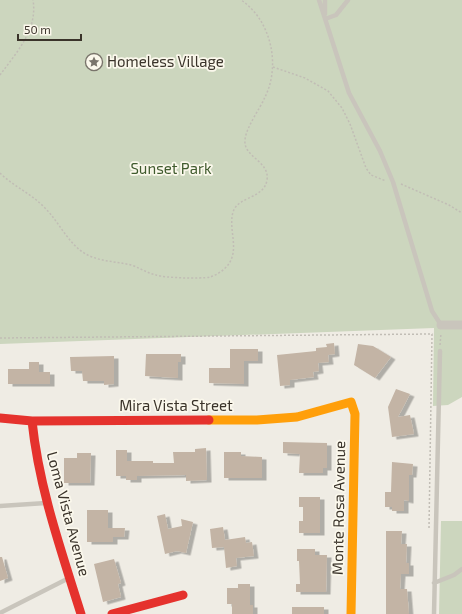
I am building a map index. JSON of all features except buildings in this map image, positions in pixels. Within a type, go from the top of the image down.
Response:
[{"type":"street","points":[[441,325],[462,325]]},
{"type":"street","name":"Mira Vista Street","points":[[0,418],[32,421],[257,420],[296,416],[351,402]]},
{"type":"street","name":"Monte Rosa Avenue","points":[[351,402],[355,414],[351,614]]},
{"type":"street","name":"Loma Vista Avenue","points":[[32,421],[33,436],[48,503],[81,614]]},
{"type":"street","points":[[112,614],[183,595]]},
{"type":"lane","points":[[319,0],[349,93],[380,151],[393,182],[432,311],[441,325]]},
{"type":"lane","points":[[325,0],[325,19]]},
{"type":"lane","points":[[325,19],[336,15],[348,0]]},
{"type":"lane","points":[[434,614],[440,351]]},
{"type":"lane","points":[[0,506],[48,503]]},
{"type":"lane","points":[[434,583],[454,575],[462,569]]},
{"type":"lane","points":[[0,613],[70,578]]},
{"type":"path","points":[[0,75],[29,34],[32,21],[33,0]]},
{"type":"path","points":[[0,173],[16,187],[42,204],[56,221],[67,239],[86,254],[104,261],[132,266],[157,275],[210,277],[228,266],[233,253],[232,217],[235,207],[262,190],[267,180],[265,168],[247,149],[244,143],[247,130],[266,95],[273,67],[268,36],[262,21],[253,10],[240,0]]},
{"type":"path","points":[[273,67],[305,78],[328,91],[336,99],[345,113],[364,163],[371,175],[393,182],[449,205],[462,213]]},
{"type":"path","points":[[440,351],[441,325]]},
{"type":"path","points":[[0,338],[432,334],[429,530]]},
{"type":"green space","name":"Sunset Park","points":[[0,0],[462,0],[462,397],[448,405],[433,406],[434,328],[0,344]]},
{"type":"green space","points":[[441,521],[462,521],[462,614],[439,614]]},
{"type":"traffic: slow","points":[[209,420],[257,420],[297,417],[351,402],[355,414],[351,614]]},
{"type":"traffic: jam","points":[[0,418],[32,421],[209,420]]},
{"type":"traffic: jam","points":[[32,421],[35,446],[45,495],[81,614]]},
{"type":"traffic: jam","points":[[112,614],[183,595]]},
{"type":"place","name":"Homeless Village","points":[[94,62]]}]
